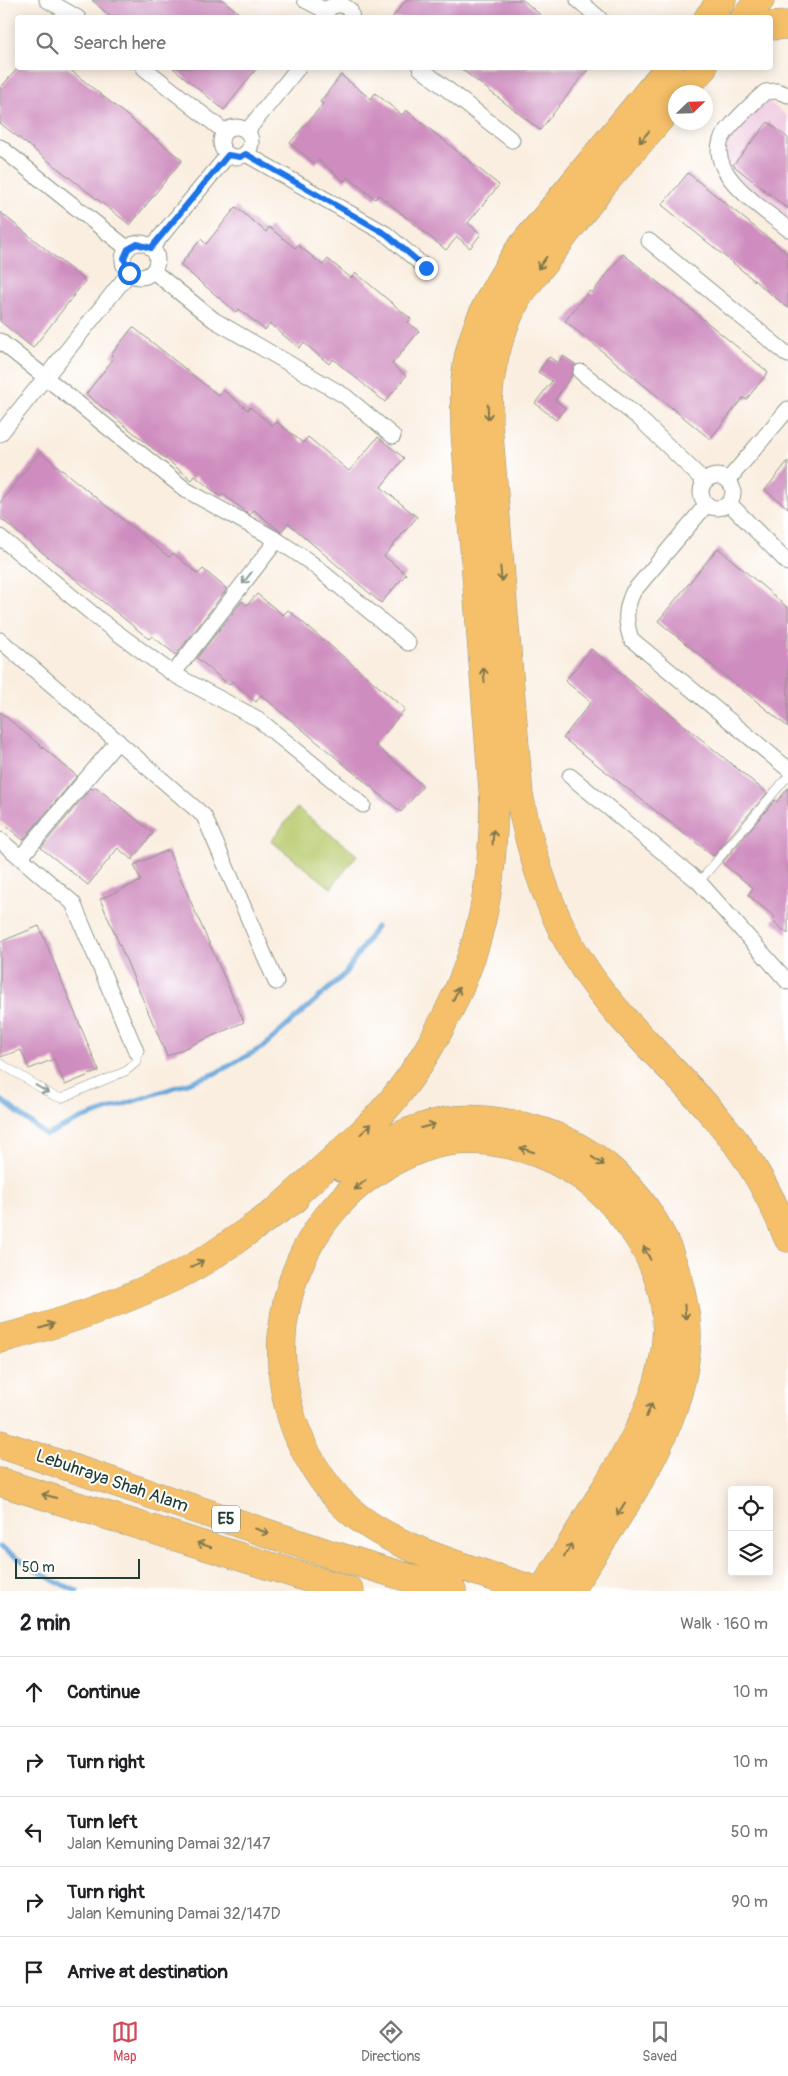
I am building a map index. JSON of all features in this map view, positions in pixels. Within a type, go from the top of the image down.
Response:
[{"type":"highway","points":[[710,15],[722,0]]},
{"type":"highway","points":[[748,15],[760,0]]},
{"type":"highway","points":[[279,1209],[372,1124],[413,1071],[442,1025],[459,988],[474,944],[486,900],[492,856],[494,803],[465,433],[466,372],[472,341],[484,310],[519,250],[666,70]]},
{"type":"highway","points":[[688,85],[701,70]]},
{"type":"highway","points":[[668,109],[604,183],[519,295],[508,314],[494,354],[487,398],[488,422],[520,795],[526,832],[547,894],[584,967],[621,1016],[719,1121],[741,1149],[763,1186],[788,1238]]},
{"type":"highway","points":[[0,1340],[31,1332],[173,1278],[216,1253],[366,1152],[417,1129],[448,1120],[492,1120],[527,1126],[554,1136],[596,1159],[635,1193],[652,1217],[666,1245],[684,1301],[687,1340],[680,1384],[664,1430],[637,1461],[542,1591]]},
{"type":"highway","points":[[538,1591],[410,1547],[381,1532],[340,1501],[306,1453],[292,1418],[283,1387],[280,1352],[282,1322],[291,1286],[300,1261],[313,1236],[342,1200],[389,1163],[409,1154],[446,1142],[490,1141],[514,1145],[558,1162],[597,1187],[619,1209],[650,1258],[662,1297],[666,1325],[665,1354],[660,1380],[637,1461],[569,1591]]},
{"type":"highway","name":"Lebuhraya Shah Alam","points":[[0,1444],[330,1554],[452,1591]]},
{"type":"highway","name":"Lebuhraya Shah Alam","points":[[0,1482],[350,1591]]},
{"type":"street","points":[[47,0],[73,15]]},
{"type":"street","points":[[305,0],[325,14],[335,5],[350,8]]},
{"type":"street","points":[[578,0],[596,15]]},
{"type":"street","points":[[147,70],[225,132]]},
{"type":"street","points":[[246,131],[296,70]]},
{"type":"street","points":[[423,70],[512,140]]},
{"type":"street","points":[[788,95],[777,91],[765,92],[722,139],[718,156],[728,177],[788,229]]},
{"type":"street","points":[[234,127],[246,131],[252,140],[246,154],[240,157],[228,155],[222,147],[221,141],[225,132],[234,127]]},
{"type":"street","points":[[0,147],[128,249]]},
{"type":"street","points":[[246,154],[386,234],[426,268]]},
{"type":"street","points":[[151,248],[228,155]]},
{"type":"street","points":[[650,241],[788,355]]},
{"type":"street","points":[[137,244],[151,248],[157,262],[153,271],[144,277],[133,276],[129,273],[124,258],[128,249],[137,244]]},
{"type":"street","points":[[153,271],[214,320],[345,396],[393,436]]},
{"type":"street","points":[[0,434],[129,273]]},
{"type":"street","points":[[0,342],[186,490],[277,540],[310,562],[408,643]]},
{"type":"street","points":[[581,372],[639,418],[704,481]]},
{"type":"street","points":[[728,480],[788,409]]},
{"type":"street","points":[[718,475],[728,480],[734,493],[729,503],[726,506],[716,508],[707,504],[701,496],[704,481],[718,475]]},
{"type":"street","points":[[729,503],[788,563]]},
{"type":"street","points":[[707,504],[633,592],[626,608],[626,622],[631,639],[788,768]]},
{"type":"street","points":[[0,537],[100,620],[173,674],[258,719],[363,805]]},
{"type":"street","points":[[173,674],[277,540]]},
{"type":"street","points":[[0,640],[204,816],[276,982]]},
{"type":"street","points":[[21,857],[118,741]]},
{"type":"street","points":[[570,776],[698,882],[788,982]]},
{"type":"street","points":[[0,840],[73,903],[136,1051]]},
{"type":"lane","points":[[698,882],[788,776]]},
{"type":"lane","points":[[0,1064],[54,1096],[62,1098],[126,1071],[137,1062],[136,1051]]},
{"type":"shaded area","points":[[766,99],[788,117],[788,220],[728,168],[725,154],[727,140]]},
{"type":"green space","points":[[297,808],[357,855],[331,888],[271,841]]},
{"type":"building","points":[[92,0],[223,0],[241,15],[109,15]]},
{"type":"building","points":[[406,0],[523,0],[540,15],[394,15]]},
{"type":"building","points":[[16,70],[70,70],[182,160],[130,225],[0,123],[0,88]]},
{"type":"building","points":[[175,70],[255,70],[224,110]]},
{"type":"building","points":[[463,70],[587,70],[540,130]]},
{"type":"building","points":[[341,75],[371,99],[375,93],[402,115],[406,110],[499,185],[468,223],[481,234],[470,248],[457,237],[446,250],[379,195],[375,199],[348,177],[344,181],[319,160],[315,164],[290,143],[323,104],[320,102]]},
{"type":"building","points":[[768,122],[788,138],[788,209],[733,165]]},
{"type":"building","points":[[688,173],[788,254],[788,308],[662,205]]},
{"type":"building","points":[[236,207],[266,232],[269,227],[295,248],[298,245],[323,265],[328,259],[351,278],[356,273],[411,319],[408,322],[419,331],[392,364],[406,376],[385,402],[333,359],[329,364],[304,343],[299,348],[270,324],[265,330],[239,309],[236,312],[180,265],[201,239],[206,244]]},
{"type":"building","points":[[0,212],[85,281],[33,348],[0,321]]},
{"type":"building","points":[[623,254],[768,372],[746,400],[743,398],[710,439],[565,321],[589,291],[592,293]]},
{"type":"building","points":[[133,327],[219,396],[223,390],[248,410],[250,407],[273,426],[277,422],[303,443],[308,437],[349,471],[378,437],[404,458],[381,487],[417,517],[384,556],[406,574],[381,603],[288,523],[281,532],[254,510],[250,515],[223,494],[221,497],[195,476],[192,480],[86,394],[114,358],[111,355]]},
{"type":"building","points":[[563,356],[576,365],[572,375],[555,400],[565,408],[556,420],[535,403],[552,381],[538,372],[549,357],[558,363]]},
{"type":"building","points":[[40,452],[169,557],[173,553],[198,574],[203,569],[227,589],[176,655],[152,636],[149,639],[0,518],[0,503]]},
{"type":"building","points":[[788,461],[788,508],[765,490]]},
{"type":"building","points":[[718,548],[788,608],[788,727],[658,621]]},
{"type":"building","points":[[257,594],[283,615],[288,610],[405,709],[375,745],[423,786],[401,812],[261,695],[256,702],[232,681],[229,685],[197,658],[242,601],[247,605]]},
{"type":"building","points":[[591,649],[767,793],[713,856],[563,738],[591,702],[565,681]]},
{"type":"building","points":[[0,712],[77,776],[23,840],[0,821]]},
{"type":"building","points":[[96,787],[153,833],[132,860],[118,848],[88,885],[41,848],[91,788]]},
{"type":"building","points":[[788,788],[788,934],[772,921],[775,917],[748,895],[753,888],[722,863],[775,800],[777,802]]},
{"type":"building","points":[[168,850],[244,1022],[167,1056],[100,899],[141,881],[134,865]]},
{"type":"building","points":[[39,926],[99,1071],[65,1085],[54,1059],[29,1069],[21,1050],[0,1057],[0,942]]},
{"type":"waterway","points":[[0,1099],[46,1135],[81,1119],[214,1074],[263,1047],[344,975],[376,927]]},
{"type":"waterway","points":[[0,1547],[54,1581],[77,1591]]},
{"type":"route","points":[[129,273],[124,264],[125,253],[128,249],[137,244],[147,245],[151,248],[228,155],[240,157],[246,154],[386,234],[426,268]]}]
